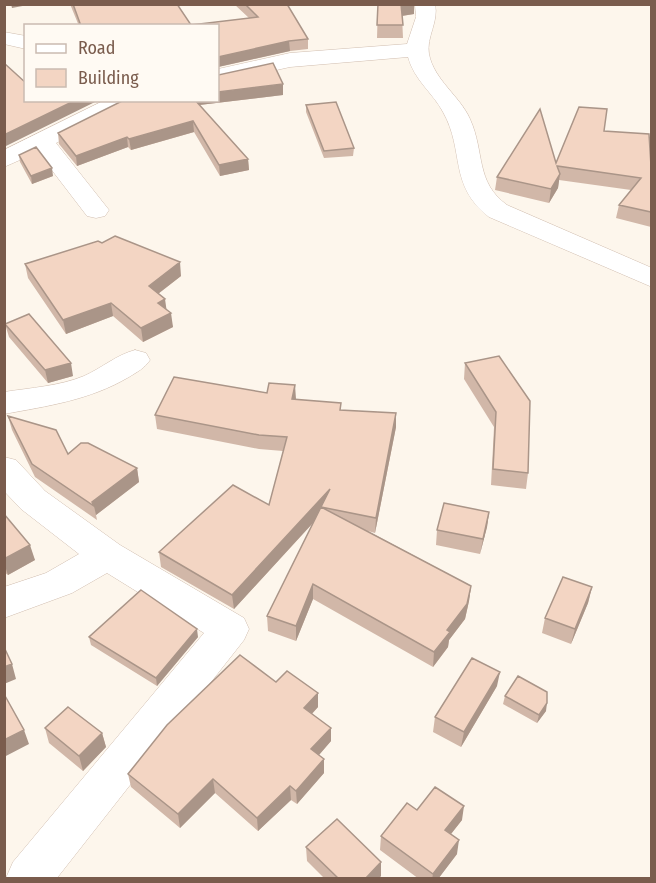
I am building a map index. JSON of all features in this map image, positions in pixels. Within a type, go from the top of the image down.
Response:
[{"type":"street","points":[[425,4],[428,12],[417,50],[420,63],[432,84],[454,111],[467,141],[477,189],[486,201],[498,211],[651,279]]},
{"type":"street","points":[[4,38],[24,43]]},
{"type":"street","points":[[219,76],[290,60],[417,50]]},
{"type":"street","points":[[4,160],[118,102]]},
{"type":"street","points":[[41,141],[62,163],[96,210]]},
{"type":"street","points":[[4,403],[67,392],[95,383],[135,360]]},
{"type":"street","points":[[4,469],[33,500],[107,555],[230,630],[29,879]]},
{"type":"street","points":[[4,603],[59,583],[107,555]]},
{"type":"building","points":[[73,4],[177,4],[190,24],[80,24]]},
{"type":"building","points":[[245,4],[287,4],[308,39],[219,57],[219,24],[199,24],[258,17]]},
{"type":"building","points":[[378,4],[401,4],[403,25],[377,25]]},
{"type":"building","points":[[4,63],[24,81],[24,102],[72,102],[4,135]]},
{"type":"building","points":[[273,63],[283,84],[219,92],[219,75]]},
{"type":"building","points":[[120,102],[197,102],[248,159],[219,165],[193,121],[129,139],[127,137],[76,156],[58,133]]},
{"type":"building","points":[[336,102],[354,148],[324,151],[306,105]]},
{"type":"building","points":[[579,107],[607,109],[604,131],[649,134],[651,212],[619,205],[641,178],[557,166],[560,174],[551,189],[497,177],[540,109],[556,163]]},
{"type":"building","points":[[36,147],[52,168],[31,176],[19,155]]},
{"type":"building","points":[[115,236],[180,262],[149,286],[165,299],[158,303],[171,313],[141,328],[111,303],[63,320],[25,264],[98,241],[102,243]]},
{"type":"building","points":[[29,314],[71,363],[45,370],[5,324]]},
{"type":"building","points":[[499,356],[530,401],[528,473],[493,469],[496,412],[465,363]]},
{"type":"building","points":[[174,377],[267,393],[269,383],[295,385],[292,399],[341,403],[340,410],[396,413],[376,518],[321,507],[330,489],[232,595],[159,552],[233,485],[269,505],[287,437],[259,435],[155,415]]},
{"type":"building","points":[[8,416],[56,430],[68,454],[81,443],[88,443],[137,468],[92,502],[94,506],[32,464]]},
{"type":"building","points":[[444,503],[489,512],[483,539],[437,530]]},
{"type":"building","points":[[321,507],[471,586],[467,604],[447,630],[450,632],[434,652],[313,584],[296,626],[267,616]]},
{"type":"building","points":[[4,514],[30,545],[4,559]]},
{"type":"building","points":[[563,577],[592,587],[575,629],[545,618]]},
{"type":"building","points":[[141,590],[197,629],[156,678],[89,637]]},
{"type":"building","points":[[4,647],[12,664],[4,667]]},
{"type":"building","points":[[240,655],[276,682],[287,671],[318,693],[304,708],[331,728],[311,749],[324,759],[296,791],[290,786],[257,818],[213,779],[178,814],[128,774],[167,725]]},
{"type":"building","points":[[472,658],[500,672],[464,732],[435,717]]},
{"type":"building","points":[[518,676],[547,692],[547,703],[539,715],[505,696]]},
{"type":"building","points":[[4,694],[24,730],[4,740]]},
{"type":"building","points":[[68,707],[102,733],[79,756],[45,728]]},
{"type":"building","points":[[435,787],[464,806],[445,830],[459,840],[433,874],[381,836],[407,803],[417,810]]},
{"type":"building","points":[[337,819],[381,862],[365,879],[339,879],[306,847]]}]
